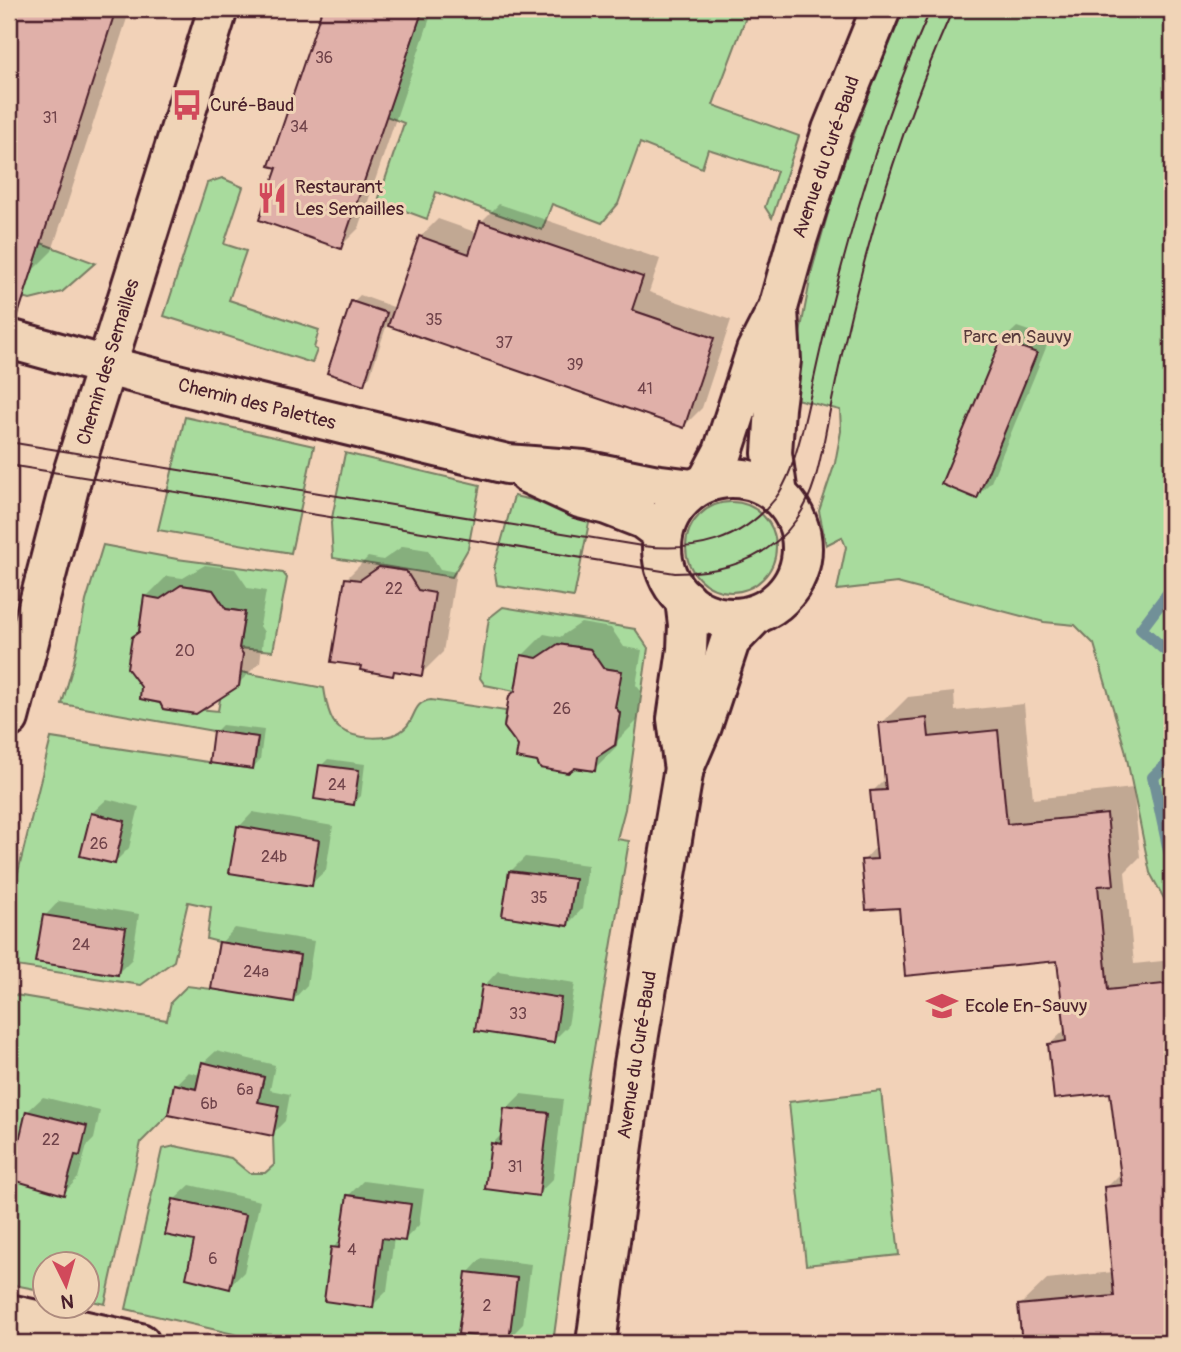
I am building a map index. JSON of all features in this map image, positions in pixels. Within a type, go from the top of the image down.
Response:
[{"type":"street","name":"Chemin des Semailles","points":[[9,716],[72,476],[218,9]]},
{"type":"street","name":"Avenue du Curé-Baud","points":[[700,486],[723,452],[756,351],[778,308],[832,130],[881,9]]},
{"type":"street","name":"Avenue du Curé-Baud","points":[[778,308],[781,360],[772,453],[778,495]]},
{"type":"street","name":"Chemin des Palettes","points":[[9,339],[107,366],[507,464],[584,470],[653,484],[700,486]]},
{"type":"street","name":"Chemin des Palettes","points":[[507,464],[580,498],[643,519],[663,534]]},
{"type":"street","points":[[722,478],[752,480],[778,495],[786,502],[796,520],[802,544],[799,567],[793,584],[782,598],[755,615],[735,618],[699,608],[685,599],[669,577],[663,559],[663,534],[669,516],[679,501],[700,486],[722,478]]},
{"type":"street","name":"Avenue du Curé-Baud","points":[[684,768],[677,719],[687,650],[685,599]]},
{"type":"street","name":"Avenue du Curé-Baud","points":[[596,1343],[634,1064],[684,768],[702,726],[730,641],[755,615]]},
{"type":"street","points":[[9,1314],[140,1343]]},
{"type":"green space","points":[[423,9],[749,9],[713,105],[799,136],[772,218],[765,207],[777,171],[708,149],[702,168],[640,143],[618,204],[602,223],[552,204],[542,230],[436,192],[427,219],[378,201],[404,123],[386,116]]},
{"type":"green space","name":"Parc en Sauvy","points":[[904,9],[1172,9],[1172,913],[1150,873],[1125,749],[1094,644],[1075,625],[1044,622],[897,583],[837,590],[846,547],[842,537],[826,545],[819,511],[835,463],[841,431],[840,410],[788,397],[812,270],[837,181]]},
{"type":"green space","points":[[222,178],[243,187],[224,244],[246,251],[229,300],[319,330],[314,348],[317,350],[312,363],[164,316],[207,183]]},
{"type":"green space","points":[[41,243],[95,263],[62,292],[30,300],[9,294],[9,268],[31,274]]},
{"type":"green space","points":[[185,417],[314,446],[291,553],[158,530]]},
{"type":"green space","points":[[345,453],[480,485],[468,549],[452,577],[333,558],[331,523]]},
{"type":"green space","points":[[514,496],[591,513],[574,597],[497,585],[494,568]]},
{"type":"green space","points":[[731,502],[748,505],[763,515],[773,530],[776,547],[773,564],[763,579],[748,589],[731,592],[714,589],[699,579],[689,564],[686,547],[689,530],[699,515],[714,505]]},
{"type":"green space","points":[[103,545],[177,559],[283,573],[287,578],[273,651],[239,648],[245,612],[215,607],[217,596],[213,590],[182,585],[173,601],[144,597],[139,632],[132,637],[143,676],[140,699],[160,703],[164,709],[192,714],[198,709],[218,711],[222,688],[239,686],[241,672],[324,688],[328,710],[336,725],[354,735],[373,738],[400,732],[425,701],[506,711],[504,727],[508,733],[519,734],[575,768],[594,771],[598,747],[610,748],[616,745],[620,713],[615,707],[621,671],[592,666],[594,655],[590,649],[558,644],[550,660],[521,656],[515,691],[485,685],[480,678],[489,618],[503,607],[635,629],[648,648],[625,809],[617,839],[629,841],[588,1085],[553,1343],[273,1343],[126,1309],[162,1149],[175,1146],[231,1158],[249,1173],[265,1173],[274,1165],[273,1136],[258,1102],[264,1077],[202,1063],[196,1089],[174,1084],[168,1115],[141,1142],[105,1304],[102,1303],[102,1250],[32,1250],[32,1288],[9,1284],[9,994],[167,1020],[171,1002],[187,986],[211,989],[219,942],[207,939],[211,907],[188,902],[174,961],[141,985],[9,965],[9,909],[51,738],[253,769],[258,737],[62,704],[74,662],[86,601]]},
{"type":"green space","points":[[881,1091],[899,1255],[806,1265],[789,1102]]},
{"type":"building","points":[[16,9],[116,9],[17,318],[9,318],[9,32]]},
{"type":"building","points":[[322,9],[423,9],[341,249],[259,220],[277,168],[269,166]]},
{"type":"building","points":[[480,221],[643,277],[632,310],[714,338],[684,428],[388,326],[419,236],[469,254]]},
{"type":"building","points":[[351,301],[387,313],[364,385],[327,373]]},
{"type":"building","points":[[1001,340],[1037,353],[977,499],[941,484]]},
{"type":"building","points":[[379,567],[406,571],[418,590],[435,593],[422,676],[394,671],[393,676],[360,670],[361,666],[331,662],[345,578],[360,580]]},
{"type":"building","points":[[181,585],[213,590],[226,609],[245,612],[239,648],[243,654],[239,686],[196,714],[163,709],[160,703],[140,699],[141,687],[127,668],[132,637],[139,632],[144,596],[160,599]]},
{"type":"building","points":[[558,644],[590,649],[603,668],[622,671],[615,707],[620,713],[615,745],[597,757],[595,771],[575,768],[568,773],[540,768],[537,762],[516,758],[518,746],[504,727],[509,696],[515,691],[521,655],[537,658]]},
{"type":"building","points":[[927,718],[929,737],[998,730],[1007,824],[1107,814],[1114,885],[1098,886],[1108,990],[1172,983],[1172,1031],[1164,1032],[1172,1116],[1172,1343],[1022,1343],[1018,1305],[1114,1296],[1104,1187],[1122,1185],[1110,1093],[1054,1099],[1048,1044],[1066,1041],[1057,961],[905,976],[899,908],[866,910],[861,860],[877,859],[870,791],[886,790],[879,723]]},
{"type":"building","points":[[213,731],[258,737],[253,769],[209,763]]},
{"type":"building","points":[[319,765],[359,770],[354,805],[314,799]]},
{"type":"building","points":[[91,813],[125,821],[115,864],[80,856]]},
{"type":"building","points":[[237,826],[319,840],[312,886],[229,873]]},
{"type":"building","points":[[509,871],[575,879],[568,926],[502,916]]},
{"type":"building","points":[[43,915],[126,928],[118,975],[35,962]]},
{"type":"building","points":[[219,942],[300,955],[293,1002],[211,989]]},
{"type":"building","points":[[482,985],[561,998],[554,1043],[475,1031]]},
{"type":"building","points":[[202,1062],[264,1077],[258,1102],[279,1106],[273,1136],[168,1115],[174,1084],[196,1089]]},
{"type":"building","points":[[504,1108],[549,1113],[539,1196],[485,1189],[491,1143],[500,1145]]},
{"type":"building","points":[[26,1111],[87,1126],[80,1156],[75,1155],[64,1195],[10,1179]]},
{"type":"building","points":[[347,1195],[411,1204],[405,1241],[382,1238],[373,1308],[324,1301],[331,1247],[339,1248]]},
{"type":"building","points":[[173,1199],[246,1215],[230,1289],[186,1278],[194,1241],[165,1235]]},
{"type":"building","points":[[466,1272],[517,1278],[509,1341],[458,1334]]},
{"type":"waterway","points":[[1172,588],[1141,629],[1172,656]]},
{"type":"waterway","points":[[1172,759],[1153,777],[1172,858]]},
{"type":"tram line","points":[[9,442],[642,546],[698,545],[732,534],[762,514],[775,499],[791,468],[858,208],[898,87],[931,9]]},
{"type":"tram line","points":[[9,465],[675,573],[726,567],[757,555],[771,546],[796,520],[814,485],[849,322],[876,218],[911,112],[953,9]]},
{"type":"place","name":"Curé-Baud","points":[[187,105]]},
{"type":"place","name":"Restaurant Les Semailles","points":[[272,198]]},
{"type":"place","name":"Ecole En-Sauvy","points":[[942,1006]]}]
